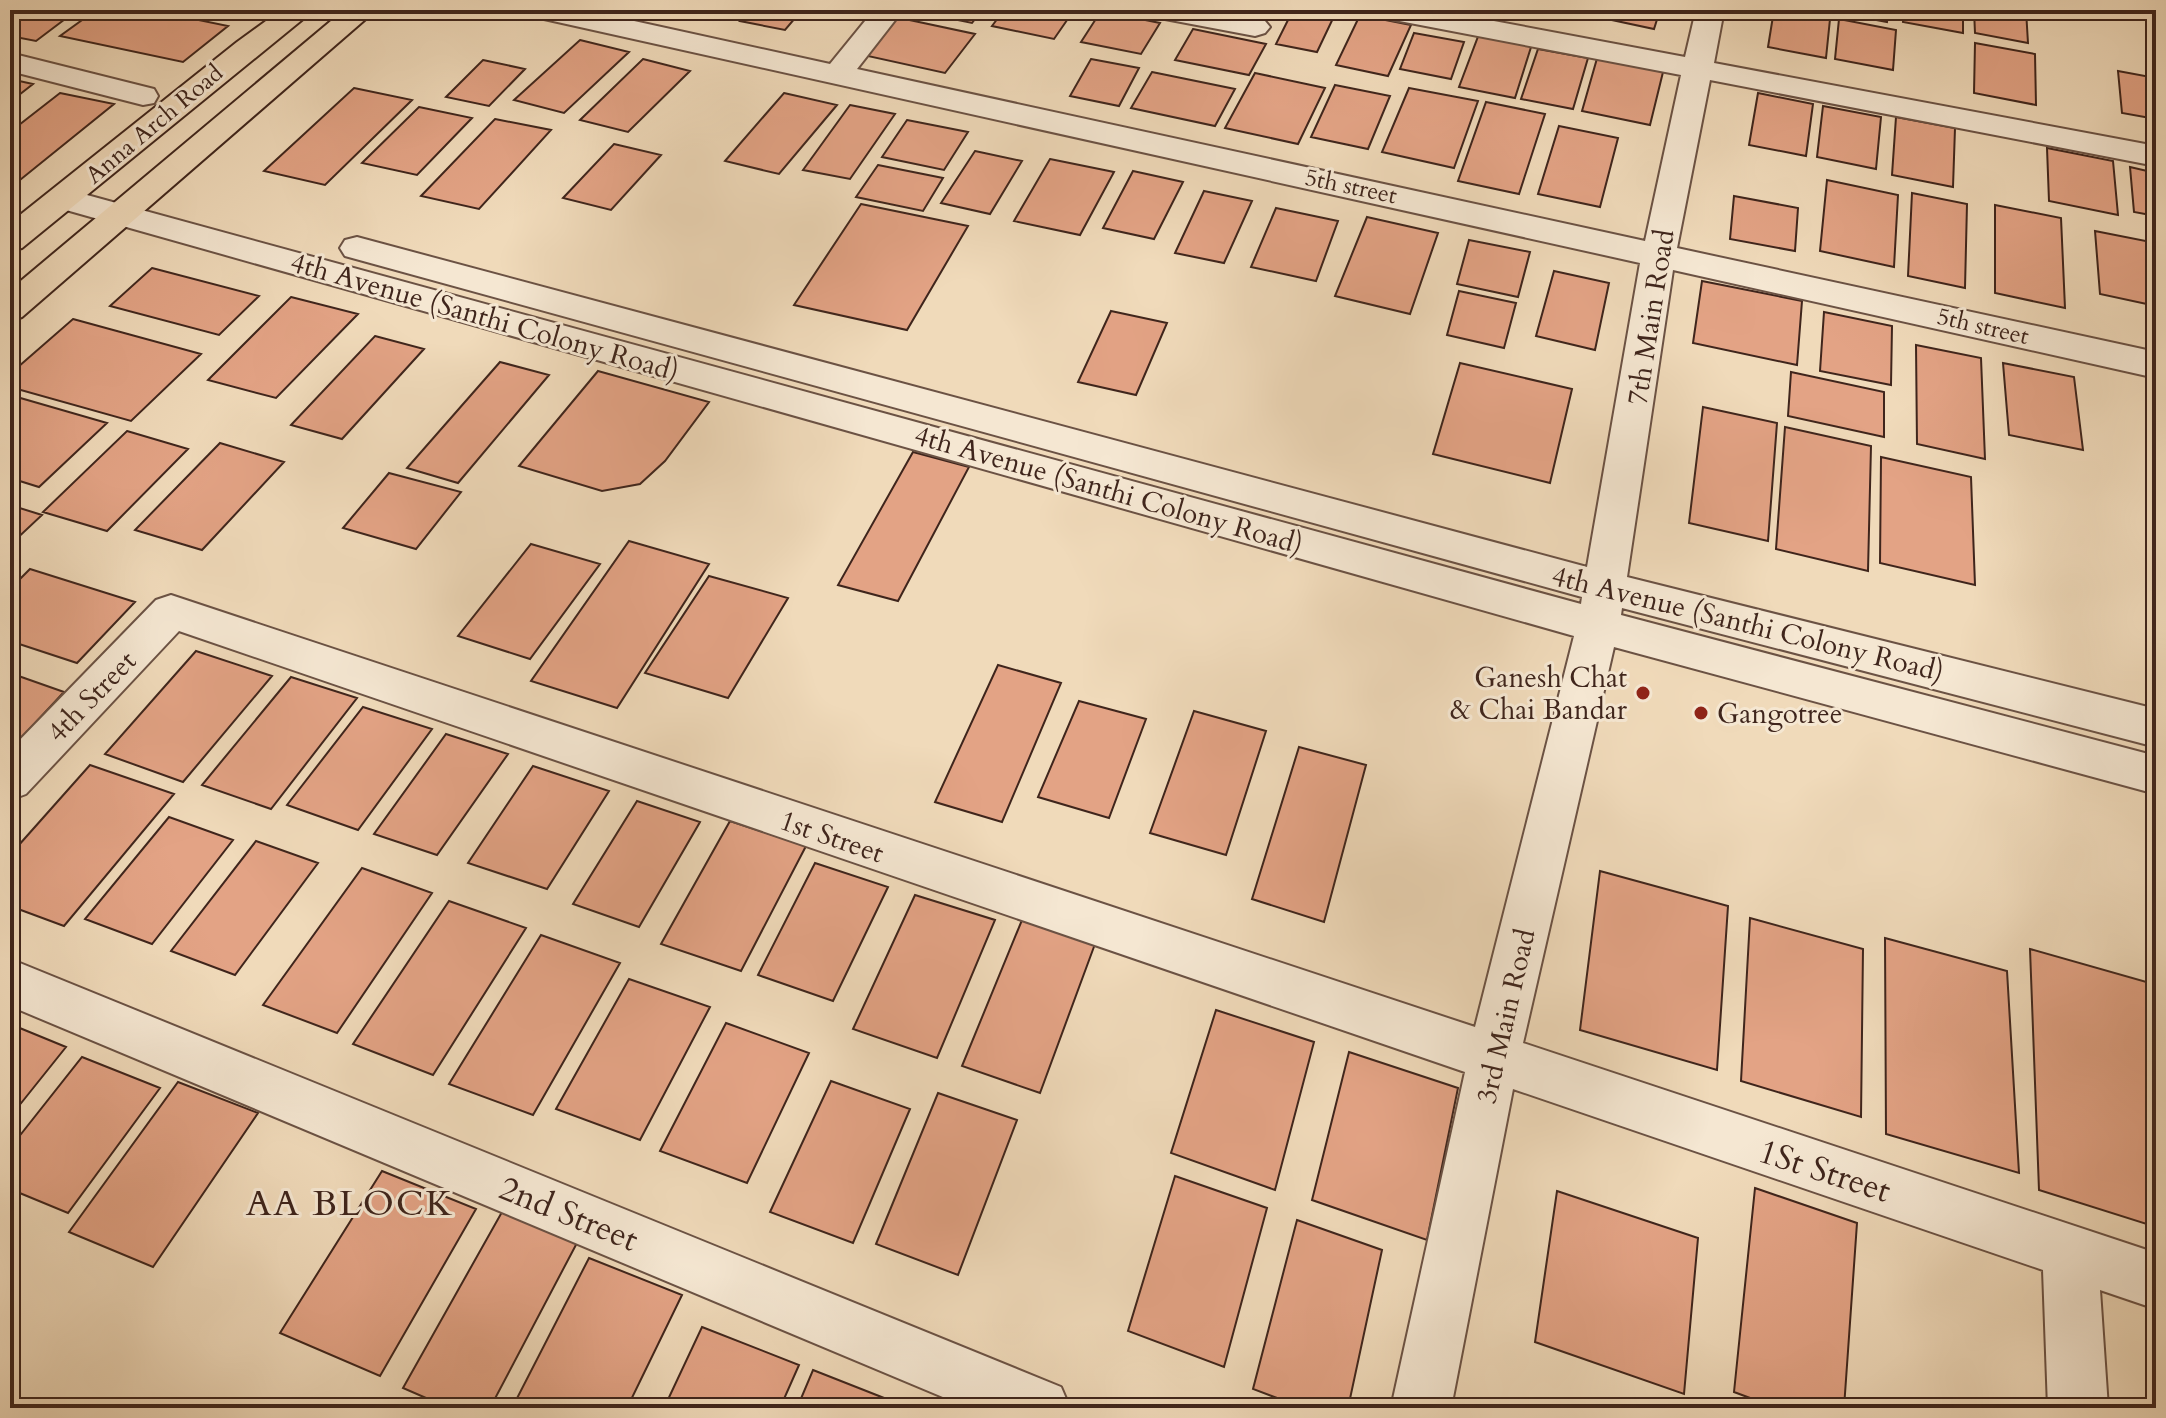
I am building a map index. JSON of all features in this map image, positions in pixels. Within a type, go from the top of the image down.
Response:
[{"type":"main road","name":"Anna Arch Road","points":[[10,240],[247,48],[300,10]]},
{"type":"main road","name":"Anna Arch Road","points":[[10,309],[137,203],[232,116],[362,10]]},
{"type":"street","name":"5th street","points":[[544,10],[1659,253],[2156,365]]},
{"type":"street","points":[[837,74],[889,10]]},
{"type":"street","points":[[1165,10],[1255,27]]},
{"type":"street","points":[[1389,10],[2156,156]]},
{"type":"street","name":"7th Main Road","points":[[1602,607],[1659,253],[1710,10]]},
{"type":"street","points":[[2150,10],[2156,11]]},
{"type":"street","points":[[10,62],[143,96]]},
{"type":"street","name":"4th Avenue (Santhi Colony Road)","points":[[90,177],[137,203]]},
{"type":"street","name":"4th Avenue (Santhi Colony Road)","points":[[64,199],[137,203],[1602,607],[2156,775]]},
{"type":"street","name":"4th Avenue (Santhi Colony Road)","points":[[1602,607],[2156,728]]},
{"type":"street","name":"3rd Main Road","points":[[1421,1408],[1493,1060],[1602,607]]},
{"type":"street","name":"1st Street","points":[[171,612],[1493,1060]]},
{"type":"street","name":"4th Street","points":[[10,780],[171,612]]},
{"type":"street","name":"2nd Street","points":[[10,982],[1040,1408]]},
{"type":"street","name":"1St Street","points":[[1493,1060],[2156,1281]]},
{"type":"street","points":[[2070,1252],[2078,1408]]},
{"type":"building","points":[[17,10],[77,10],[36,41],[10,36],[10,15]]},
{"type":"building","points":[[96,10],[150,10],[228,26],[183,62],[60,36]]},
{"type":"building","points":[[184,10],[232,10],[222,18]]},
{"type":"building","points":[[750,10],[802,10],[785,30],[740,21]]},
{"type":"building","points":[[909,10],[982,10],[972,23]]},
{"type":"building","points":[[1004,10],[1074,10],[1054,39],[992,26]]},
{"type":"building","points":[[1293,10],[1337,10],[1317,52],[1276,44]]},
{"type":"building","points":[[1565,10],[1660,10],[1654,29]]},
{"type":"building","points":[[1774,10],[1830,19],[1826,58],[1768,47]]},
{"type":"building","points":[[1839,10],[1888,10],[1887,22],[1839,13]]},
{"type":"building","points":[[1904,10],[1963,10],[1963,33],[1903,22]]},
{"type":"building","points":[[1974,10],[2026,10],[2028,43],[1975,33]]},
{"type":"building","points":[[1101,11],[1160,23],[1141,54],[1081,42]]},
{"type":"building","points":[[886,15],[975,34],[945,73],[854,53]]},
{"type":"building","points":[[1360,15],[1411,25],[1388,76],[1336,65]]},
{"type":"building","points":[[1839,19],[1896,30],[1893,70],[1835,59]]},
{"type":"building","points":[[1193,29],[1266,44],[1249,75],[1175,60]]},
{"type":"building","points":[[1414,33],[1464,42],[1451,79],[1400,69]]},
{"type":"building","points":[[1479,34],[1532,44],[1515,98],[1459,87]]},
{"type":"building","points":[[580,40],[629,52],[564,113],[514,100]]},
{"type":"building","points":[[1975,43],[2035,54],[2036,105],[1974,93]]},
{"type":"building","points":[[1538,49],[1588,58],[1573,109],[1521,99]]},
{"type":"building","points":[[1598,55],[1664,68],[1650,125],[1582,111]]},
{"type":"building","points":[[643,59],[690,71],[628,132],[580,120]]},
{"type":"building","points":[[1091,59],[1139,68],[1119,106],[1070,96]]},
{"type":"building","points":[[483,60],[525,69],[489,106],[446,97]]},
{"type":"building","points":[[2118,71],[2156,78],[2156,119],[2122,113]]},
{"type":"building","points":[[1152,72],[1235,89],[1215,126],[1131,108]]},
{"type":"building","points":[[1255,73],[1325,88],[1298,144],[1225,128]]},
{"type":"building","points":[[10,79],[33,84],[10,102]]},
{"type":"building","points":[[1335,85],[1390,96],[1368,149],[1311,137]]},
{"type":"building","points":[[354,88],[412,100],[325,185],[264,171]]},
{"type":"building","points":[[1409,88],[1478,101],[1454,168],[1382,152]]},
{"type":"building","points":[[60,93],[114,104],[15,184],[10,183],[10,132]]},
{"type":"building","points":[[784,93],[837,105],[779,174],[725,161]]},
{"type":"building","points":[[1758,93],[1813,104],[1806,156],[1749,145]]},
{"type":"building","points":[[1486,102],[1545,114],[1519,194],[1458,181]]},
{"type":"building","points":[[850,105],[895,114],[850,179],[803,170]]},
{"type":"building","points":[[1823,106],[1881,117],[1876,169],[1817,157]]},
{"type":"building","points":[[419,107],[472,118],[417,175],[362,163]]},
{"type":"building","points":[[1896,117],[1955,128],[1953,187],[1892,175]]},
{"type":"building","points":[[495,119],[551,130],[479,209],[421,196]]},
{"type":"building","points":[[907,120],[968,132],[944,170],[882,157]]},
{"type":"building","points":[[1559,126],[1618,138],[1600,207],[1538,194]]},
{"type":"building","points":[[614,144],[661,155],[611,210],[563,198]]},
{"type":"building","points":[[2047,148],[2113,161],[2118,215],[2049,201]]},
{"type":"building","points":[[975,151],[1022,161],[990,214],[941,203]]},
{"type":"building","points":[[1050,159],[1114,172],[1080,235],[1014,221]]},
{"type":"building","points":[[878,165],[943,178],[923,211],[856,197]]},
{"type":"building","points":[[2130,167],[2156,173],[2156,216],[2134,212]]},
{"type":"building","points":[[1133,171],[1183,182],[1154,239],[1103,228]]},
{"type":"building","points":[[1827,180],[1898,195],[1894,267],[1820,251]]},
{"type":"building","points":[[1204,191],[1252,201],[1224,263],[1175,253]]},
{"type":"building","points":[[1912,193],[1967,204],[1965,288],[1908,276]]},
{"type":"building","points":[[1734,196],[1798,208],[1795,251],[1730,239]]},
{"type":"building","points":[[861,204],[968,226],[907,330],[794,305]]},
{"type":"building","points":[[1995,205],[2061,218],[2065,308],[1995,293]]},
{"type":"building","points":[[1276,208],[1338,221],[1316,281],[1251,267]]},
{"type":"building","points":[[1367,217],[1438,233],[1410,314],[1335,296]]},
{"type":"building","points":[[2095,231],[2156,243],[2156,306],[2100,294]]},
{"type":"building","points":[[1469,240],[1530,252],[1518,297],[1457,284]]},
{"type":"building","points":[[152,268],[259,296],[219,335],[110,306]]},
{"type":"building","points":[[1554,271],[1609,283],[1595,350],[1536,336]]},
{"type":"building","points":[[1702,281],[1802,301],[1797,365],[1693,343]]},
{"type":"building","points":[[1459,291],[1516,303],[1504,348],[1447,335]]},
{"type":"building","points":[[291,297],[358,314],[276,398],[208,380]]},
{"type":"building","points":[[1111,311],[1167,323],[1136,395],[1078,382]]},
{"type":"building","points":[[1824,312],[1892,326],[1891,385],[1820,371]]},
{"type":"building","points":[[73,319],[201,354],[131,421],[10,387],[10,374]]},
{"type":"building","points":[[375,336],[424,349],[342,439],[291,425]]},
{"type":"building","points":[[1916,345],[1981,358],[1985,459],[1917,444]]},
{"type":"building","points":[[500,362],[549,375],[458,483],[407,468]]},
{"type":"building","points":[[1460,363],[1572,389],[1550,483],[1433,454]]},
{"type":"building","points":[[2003,363],[2074,377],[2083,450],[2009,435]]},
{"type":"building","points":[[598,371],[709,402],[665,461],[640,484],[602,491],[519,466]]},
{"type":"building","points":[[1791,372],[1884,392],[1884,437],[1788,416]]},
{"type":"building","points":[[10,395],[107,423],[39,487],[10,478]]},
{"type":"building","points":[[1703,407],[1777,423],[1768,541],[1689,523]]},
{"type":"building","points":[[1785,427],[1871,446],[1868,571],[1776,549]]},
{"type":"building","points":[[127,431],[188,449],[107,531],[43,512]]},
{"type":"building","points":[[220,443],[284,462],[202,550],[135,530]]},
{"type":"building","points":[[913,452],[969,467],[898,601],[838,585]]},
{"type":"building","points":[[1881,457],[1971,477],[1975,585],[1880,563]]},
{"type":"building","points":[[389,473],[461,492],[416,549],[343,528]]},
{"type":"building","points":[[10,505],[42,515],[10,545]]},
{"type":"building","points":[[629,541],[709,564],[617,708],[531,681]]},
{"type":"building","points":[[531,544],[600,564],[530,659],[458,636]]},
{"type":"building","points":[[30,569],[135,602],[77,663],[10,641],[10,589]]},
{"type":"building","points":[[709,576],[788,598],[728,698],[645,673]]},
{"type":"building","points":[[196,651],[272,676],[183,782],[105,754]]},
{"type":"building","points":[[998,665],[1061,683],[1002,822],[935,802]]},
{"type":"building","points":[[10,673],[64,692],[10,750]]},
{"type":"building","points":[[291,677],[357,698],[271,809],[202,785]]},
{"type":"building","points":[[1079,701],[1146,719],[1109,818],[1038,797]]},
{"type":"building","points":[[363,707],[432,729],[358,830],[287,805]]},
{"type":"building","points":[[1194,711],[1266,731],[1226,855],[1150,833]]},
{"type":"building","points":[[446,734],[508,754],[437,855],[374,834]]},
{"type":"building","points":[[1299,747],[1366,765],[1324,922],[1252,899]]},
{"type":"building","points":[[90,765],[174,794],[64,926],[10,906],[10,855]]},
{"type":"building","points":[[533,766],[609,791],[547,889],[468,863]]},
{"type":"building","points":[[637,801],[700,822],[639,927],[573,904]]},
{"type":"building","points":[[169,817],[233,840],[152,944],[85,919]]},
{"type":"building","points":[[730,821],[806,846],[741,971],[661,944]]},
{"type":"building","points":[[256,841],[318,863],[235,975],[171,951]]},
{"type":"building","points":[[815,863],[888,887],[833,1001],[758,975]]},
{"type":"building","points":[[362,868],[432,893],[337,1033],[263,1005]]},
{"type":"building","points":[[1600,871],[1728,906],[1717,1070],[1580,1030]]},
{"type":"building","points":[[915,895],[995,920],[937,1058],[853,1029]]},
{"type":"building","points":[[449,901],[526,928],[433,1075],[353,1044]]},
{"type":"building","points":[[1750,918],[1863,949],[1861,1117],[1741,1081]]},
{"type":"building","points":[[1022,920],[1095,944],[1040,1093],[962,1066]]},
{"type":"building","points":[[541,935],[620,963],[533,1115],[449,1084]]},
{"type":"building","points":[[1885,938],[2007,971],[2019,1173],[1886,1134]]},
{"type":"building","points":[[2030,949],[2150,983],[2156,1053],[2156,1227],[2039,1190]]},
{"type":"building","points":[[629,979],[710,1007],[640,1140],[556,1109]]},
{"type":"building","points":[[1216,1010],[1314,1042],[1275,1190],[1171,1153]]},
{"type":"building","points":[[726,1023],[809,1053],[747,1183],[660,1151]]},
{"type":"building","points":[[10,1024],[66,1047],[10,1117]]},
{"type":"building","points":[[1349,1052],[1458,1088],[1427,1240],[1312,1200]]},
{"type":"building","points":[[82,1057],[160,1088],[68,1213],[10,1189],[10,1148]]},
{"type":"building","points":[[831,1081],[910,1109],[853,1243],[770,1212]]},
{"type":"building","points":[[178,1082],[258,1113],[153,1267],[69,1232]]},
{"type":"building","points":[[938,1093],[1017,1120],[958,1275],[876,1244]]},
{"type":"building","points":[[382,1171],[476,1209],[380,1376],[280,1333]]},
{"type":"building","points":[[1175,1176],[1267,1208],[1224,1367],[1128,1331]]},
{"type":"building","points":[[1755,1188],[1857,1223],[1844,1408],[1777,1408],[1734,1392]]},
{"type":"building","points":[[1557,1191],[1698,1238],[1684,1394],[1535,1342]]},
{"type":"building","points":[[502,1212],[578,1241],[490,1408],[449,1408],[403,1388]]},
{"type":"building","points":[[1297,1220],[1382,1250],[1348,1408],[1304,1408],[1253,1389]]},
{"type":"building","points":[[589,1258],[682,1295],[627,1408],[512,1408]]},
{"type":"building","points":[[702,1327],[799,1365],[780,1408],[664,1408]]},
{"type":"building","points":[[813,1370],[907,1407],[907,1408],[797,1408]]},
{"type":"place","name":"Ganesh Chat & Chai Bandar","points":[[1643,693]]},
{"type":"place","name":"Gangotree","points":[[1701,713]]},
{"type":"district","name":"AA BLOCK","points":[[350,1202]]}]
